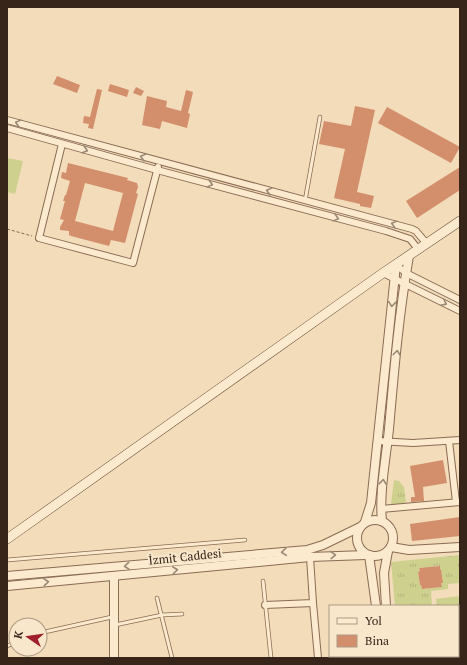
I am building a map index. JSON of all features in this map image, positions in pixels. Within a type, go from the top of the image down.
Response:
[{"type":"main road","points":[[9,539],[460,220]]},
{"type":"street","points":[[7,120],[412,229],[416,231],[427,244]]},
{"type":"street","points":[[7,128],[386,231],[410,239],[418,249]]},
{"type":"street","points":[[62,144],[39,238],[133,263],[160,162]]},
{"type":"street","points":[[386,605],[384,573],[389,549],[393,541],[391,529],[382,521],[381,509],[409,256]]},
{"type":"street","points":[[396,265],[406,273],[460,300]]},
{"type":"street","points":[[376,605],[367,555],[359,547],[357,542],[358,531],[371,504],[396,265]]},
{"type":"street","points":[[384,273],[460,311]]},
{"type":"street","points":[[377,440],[413,443],[460,440]]},
{"type":"street","points":[[381,509],[458,502],[449,441]]},
{"type":"street","name":"İzmit Caddesi","points":[[7,576],[306,550],[323,545],[370,520],[376,519],[382,521]]},
{"type":"street","points":[[389,549],[409,550],[460,547]]},
{"type":"street","name":"İzmit Caddesi","points":[[7,586],[310,557],[378,556],[389,549]]},
{"type":"street","points":[[310,557],[318,658]]},
{"type":"street","points":[[114,576],[114,658]]},
{"type":"street","points":[[265,605],[313,603]]},
{"type":"lane","points":[[305,201],[320,117]]},
{"type":"lane","points":[[7,560],[245,540]]},
{"type":"lane","points":[[263,581],[271,658]]},
{"type":"lane","points":[[157,598],[172,658]]},
{"type":"lane","points":[[114,625],[162,615],[182,614]]},
{"type":"lane","points":[[48,631],[114,617]]},
{"type":"path","points":[[7,230],[39,238]]},
{"type":"green space","points":[[7,158],[23,161],[15,194],[7,192]]},
{"type":"green space","points":[[394,480],[399,481],[404,487],[406,502],[402,506],[392,506],[391,504]]},
{"type":"green space","points":[[460,555],[460,583],[448,584],[448,589],[431,591],[432,605],[395,605],[391,562]],"holes":[[[434,566],[439,566],[443,583],[441,583],[442,587],[422,589],[418,572],[420,571],[419,568],[425,567],[425,570],[434,569]]]},
{"type":"green space","points":[[460,596],[460,605],[437,605],[436,599]]},
{"type":"building","points":[[57,76],[80,85],[77,93],[53,84]]},
{"type":"building","points":[[110,84],[129,90],[127,97],[108,91]]},
{"type":"building","points":[[136,87],[144,91],[141,96],[133,93]]},
{"type":"building","points":[[97,89],[102,90],[93,129],[88,128],[89,124],[83,123],[84,116],[90,117]]},
{"type":"building","points":[[186,90],[193,92],[188,113],[190,114],[187,128],[162,121],[160,129],[142,125],[147,96],[167,101],[166,107],[181,111]]},
{"type":"building","points":[[355,106],[375,110],[357,192],[374,196],[371,208],[334,198],[345,149],[319,144],[324,121],[351,126]]},
{"type":"building","points":[[387,107],[460,147],[451,163],[378,123]]},
{"type":"building","points":[[68,163],[128,178],[127,180],[137,183],[138,187],[136,193],[138,194],[125,243],[111,240],[109,246],[71,236],[69,235],[69,231],[60,230],[64,220],[60,219],[65,201],[63,201],[70,181],[61,178],[62,172],[66,173]],"holes":[[[85,183],[123,193],[113,231],[75,221]]]},
{"type":"building","points":[[460,167],[460,190],[417,218],[406,201]]},
{"type":"building","points":[[443,460],[447,483],[423,487],[424,501],[411,502],[411,497],[415,497],[410,466]]},
{"type":"building","points":[[460,517],[460,536],[412,541],[410,524]]},
{"type":"building","points":[[440,566],[443,583],[441,583],[442,587],[422,589],[418,572],[420,571],[419,568]]}]
